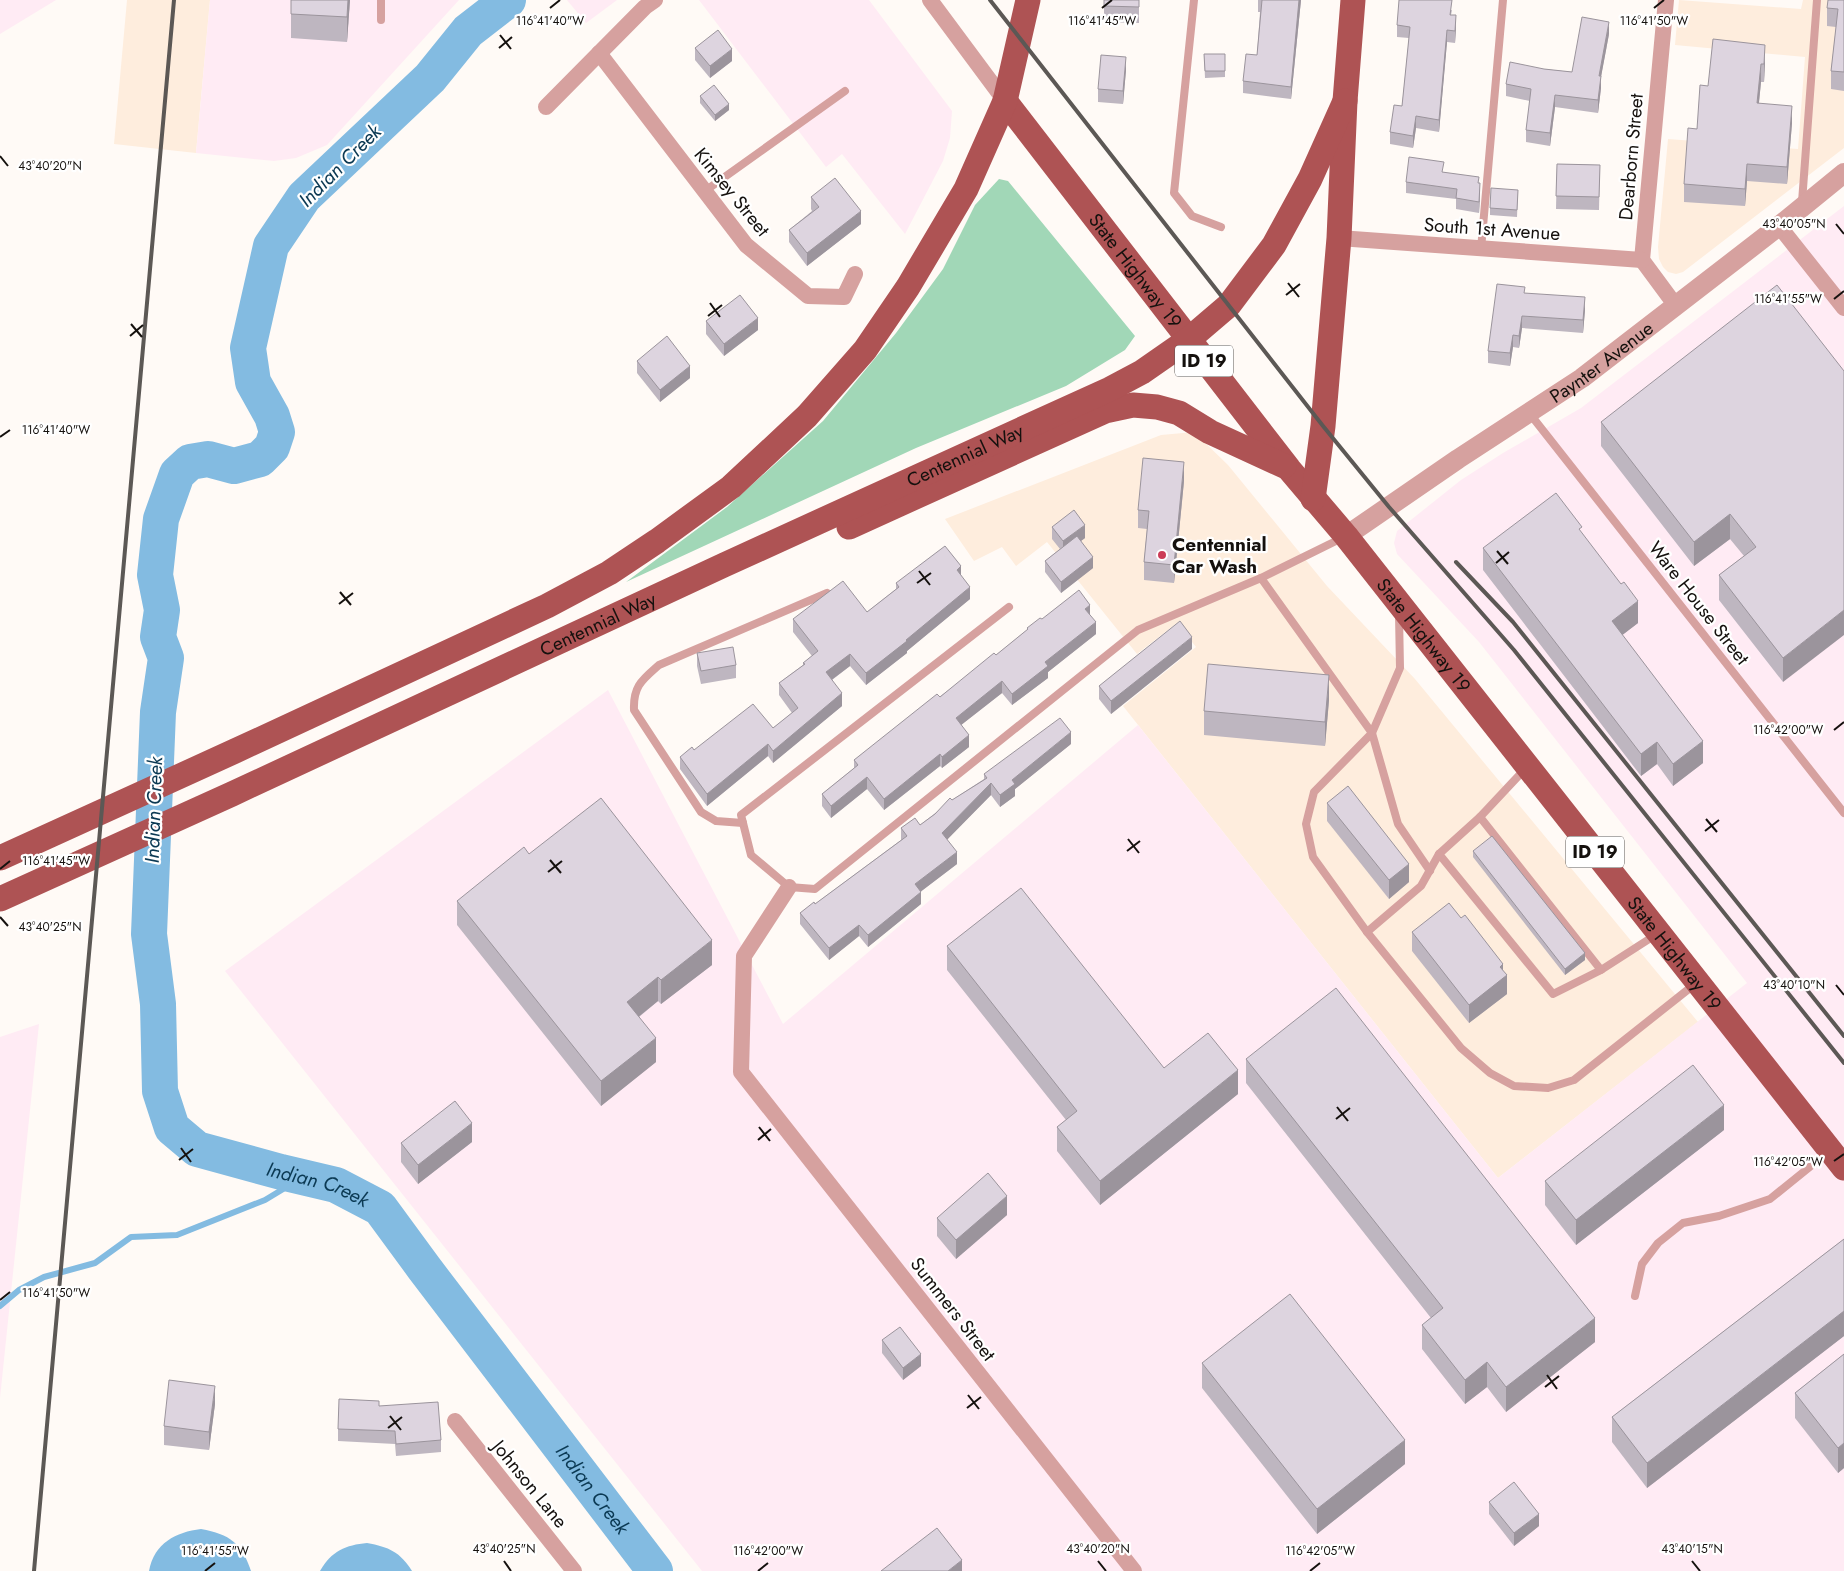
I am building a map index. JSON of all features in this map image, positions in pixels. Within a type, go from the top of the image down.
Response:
[{"type":"main road","name":"Centennial Way","points":[[0,858],[547,606],[609,573],[658,541],[731,487],[807,416],[865,350],[908,287],[966,189],[1005,101],[1028,0]]},
{"type":"main road","points":[[1313,499],[1323,426],[1339,238],[1345,101],[1353,0]]},
{"type":"main road","name":"State Highway 19","points":[[1005,101],[1288,468],[1346,536],[1837,1159]]},
{"type":"main road","name":"Centennial Way","points":[[0,899],[1110,389],[1142,372],[1188,340],[1229,305],[1274,246],[1310,179],[1345,101]]},
{"type":"main road","points":[[724,565],[781,558],[1105,411],[1133,405],[1157,407],[1179,413],[1210,432],[1288,468]]},
{"type":"street","points":[[546,107],[655,0]]},
{"type":"street","points":[[930,0],[1005,101]]},
{"type":"street","name":"Dearborn Street","points":[[1642,260],[1666,0]]},
{"type":"street","name":"Kimsey Street","points":[[599,53],[746,245],[808,296],[844,296],[855,274]]},
{"type":"street","name":"Paynter Avenue","points":[[1346,536],[1458,459],[1582,378],[1780,226],[1844,173]]},
{"type":"street","points":[[1780,226],[1844,308]]},
{"type":"street","name":"South 1st Avenue","points":[[1339,238],[1642,260]]},
{"type":"street","points":[[1642,260],[1676,306]]},
{"type":"street","name":"Summers Street","points":[[789,887],[744,956],[740,1072],[1134,1571]]},
{"type":"street","name":"Johnson Lane","points":[[455,1422],[574,1571]]},
{"type":"lane","points":[[381,0],[382,20]]},
{"type":"lane","points":[[1194,0],[1174,193],[1192,216],[1221,226]]},
{"type":"lane","points":[[1481,249],[1504,0]]},
{"type":"lane","points":[[1802,207],[1817,0]]},
{"type":"lane","points":[[705,191],[845,91]]},
{"type":"lane","name":"Ware House Street","points":[[1529,413],[1844,813]]},
{"type":"lane","points":[[1009,607],[741,815],[751,855],[789,887],[815,889],[1138,630],[1261,578],[1346,536]]},
{"type":"lane","points":[[1261,578],[1372,732],[1398,824],[1430,871]]},
{"type":"lane","points":[[743,823],[716,821],[701,812],[634,710],[634,697],[640,681],[659,665],[827,593]]},
{"type":"lane","points":[[1398,603],[1400,668],[1372,732],[1314,792],[1306,824],[1313,857],[1367,932],[1461,1048],[1490,1072],[1514,1086],[1548,1088],[1574,1080],[1697,982]]},
{"type":"lane","points":[[1367,932],[1422,886],[1439,854],[1480,817],[1528,766]]},
{"type":"lane","points":[[1480,817],[1600,970]]},
{"type":"lane","points":[[1439,854],[1553,994],[1600,970],[1659,933]]},
{"type":"lane","points":[[1635,1296],[1642,1264],[1658,1243],[1683,1224],[1719,1216],[1770,1199],[1837,1159]]},
{"type":"shaded area","points":[[0,0],[56,0],[0,34]]},
{"type":"shaded area","points":[[127,0],[210,0],[196,153],[114,144]]},
{"type":"shaded area","points":[[210,0],[459,0],[327,145],[296,158],[274,161],[196,153]]},
{"type":"shaded area","points":[[567,0],[617,0],[586,23]]},
{"type":"shaded area","points":[[699,0],[869,0],[952,111],[950,138],[943,161],[905,234],[842,154],[826,167]]},
{"type":"shaded area","points":[[1679,0],[1801,9],[1803,0],[1844,0],[1844,148],[1683,272],[1676,274],[1668,272],[1663,267],[1659,259],[1658,247],[1668,139],[1798,149],[1805,57],[1675,45]]},
{"type":"shaded area","points":[[1844,206],[1844,1571],[702,1571],[225,971],[608,690],[783,1024],[1138,725],[1498,1178],[1747,983],[1479,642],[1397,554],[1394,543],[1397,531],[1461,480],[1503,453],[1581,408]]},
{"type":"shaded area","points":[[1194,432],[1228,465],[1327,586],[1415,679],[1698,1022],[1498,1178],[1123,706],[1196,647],[1177,623],[1137,654],[1047,542],[1016,566],[1002,547],[974,561],[945,519],[1161,435]]},
{"type":"shaded area","points":[[39,1024],[0,1398],[0,1037]]},
{"type":"green space","points":[[999,179],[1008,181],[1135,336],[1125,350],[1066,386],[916,448],[626,582],[727,507],[823,421],[896,333],[943,269],[975,205]]},
{"type":"water","points":[[201,1529],[227,1537],[239,1547],[251,1571],[149,1571],[152,1561],[161,1546],[175,1536]]},
{"type":"water","points":[[367,1543],[382,1546],[393,1551],[403,1559],[412,1571],[320,1571],[329,1558],[340,1550],[352,1545]]},
{"type":"building","points":[[291,0],[348,0],[347,17],[291,14]]},
{"type":"building","points":[[1104,0],[1139,0],[1139,7],[1104,6]]},
{"type":"building","points":[[1262,0],[1299,0],[1291,87],[1243,81],[1246,54],[1257,55]]},
{"type":"building","points":[[1399,0],[1452,0],[1450,15],[1456,15],[1455,31],[1447,30],[1439,120],[1416,116],[1413,136],[1390,132],[1394,105],[1402,106],[1410,27],[1397,25]]},
{"type":"building","points":[[1828,0],[1844,0],[1844,72],[1831,71],[1838,9],[1827,8]]},
{"type":"building","points":[[1582,17],[1609,22],[1599,76],[1601,76],[1598,100],[1555,95],[1550,133],[1526,130],[1531,89],[1506,84],[1510,62],[1572,72]]},
{"type":"building","points":[[718,30],[732,49],[710,66],[695,48]]},
{"type":"building","points":[[1713,39],[1765,45],[1764,64],[1761,64],[1757,103],[1792,106],[1787,167],[1747,164],[1745,189],[1684,184],[1688,128],[1697,129],[1700,85],[1708,86]]},
{"type":"building","points":[[1204,54],[1225,54],[1225,71],[1205,71]]},
{"type":"building","points":[[1101,55],[1126,57],[1123,91],[1098,89]]},
{"type":"building","points":[[714,85],[729,104],[715,115],[700,96]]},
{"type":"building","points":[[1409,157],[1444,162],[1442,172],[1479,177],[1479,202],[1456,198],[1457,189],[1406,182]]},
{"type":"building","points":[[1557,164],[1600,165],[1599,197],[1556,196]]},
{"type":"building","points":[[835,178],[861,211],[807,253],[789,230],[819,207],[811,197]]},
{"type":"building","points":[[1491,188],[1518,190],[1517,210],[1490,208]]},
{"type":"building","points":[[1497,284],[1525,287],[1524,293],[1585,297],[1583,320],[1522,316],[1519,336],[1513,335],[1510,353],[1488,351]]},
{"type":"building","points":[[1777,285],[1844,371],[1844,610],[1783,658],[1719,575],[1756,547],[1730,514],[1694,542],[1601,422]]},
{"type":"building","points":[[740,295],[758,318],[724,344],[706,321]]},
{"type":"building","points":[[667,336],[690,366],[660,390],[637,361]]},
{"type":"building","name":"Centennial Car Wash","points":[[1143,458],[1184,462],[1174,565],[1144,562],[1149,511],[1138,510]]},
{"type":"building","points":[[1556,493],[1582,527],[1579,529],[1621,584],[1624,582],[1638,601],[1612,621],[1703,741],[1673,764],[1657,742],[1641,754],[1483,548]]},
{"type":"building","points":[[1074,510],[1085,525],[1063,541],[1052,527]]},
{"type":"building","points":[[1077,536],[1093,557],[1061,582],[1045,561]]},
{"type":"building","points":[[945,546],[961,566],[957,570],[970,587],[866,673],[850,654],[826,672],[842,693],[773,751],[768,744],[707,794],[680,757],[692,747],[694,750],[753,704],[773,728],[798,708],[779,683],[805,664],[803,663],[818,651],[793,619],[843,581],[867,612],[899,587],[896,583]]},
{"type":"building","points":[[1079,590],[1090,605],[1085,609],[1096,622],[1045,662],[1048,666],[1012,694],[1002,681],[956,718],[969,735],[942,757],[940,754],[884,799],[867,777],[831,806],[822,794],[858,765],[854,760],[937,694],[940,697],[994,653],[996,655],[1027,628],[1040,618],[1042,619]]},
{"type":"building","points":[[1180,621],[1192,637],[1111,701],[1099,686]]},
{"type":"building","points":[[733,647],[736,665],[701,671],[697,653]]},
{"type":"building","points":[[1208,664],[1329,675],[1325,722],[1204,711]]},
{"type":"building","points":[[1060,718],[1071,732],[1012,780],[1015,784],[1000,795],[991,783],[942,833],[957,852],[915,884],[921,892],[868,935],[859,925],[829,948],[800,913],[907,836],[901,828],[915,818],[920,825],[935,814],[950,798],[952,800],[987,778],[984,774]]},
{"type":"building","points":[[1348,786],[1409,864],[1389,880],[1327,803]]},
{"type":"building","points":[[601,798],[712,940],[661,980],[658,977],[627,1002],[656,1038],[601,1081],[457,901],[524,847],[529,854]]},
{"type":"building","points":[[1492,836],[1585,953],[1565,969],[1473,851]]},
{"type":"building","points":[[1021,888],[1164,1068],[1208,1033],[1238,1070],[1100,1181],[1057,1127],[1077,1111],[947,946]]},
{"type":"building","points":[[1449,903],[1461,918],[1465,915],[1503,964],[1500,967],[1507,975],[1469,1005],[1412,932]]},
{"type":"building","points":[[1336,988],[1595,1318],[1506,1387],[1487,1362],[1465,1380],[1422,1325],[1443,1308],[1246,1059]]},
{"type":"building","points":[[1693,1065],[1724,1105],[1576,1220],[1545,1181]]},
{"type":"building","points":[[455,1101],[472,1123],[418,1165],[401,1143]]},
{"type":"building","points":[[988,1173],[1007,1196],[956,1240],[937,1218]]},
{"type":"building","points":[[1844,1239],[1844,1311],[1647,1463],[1612,1417]]},
{"type":"building","points":[[1290,1294],[1405,1440],[1317,1509],[1202,1363]]},
{"type":"building","points":[[900,1327],[921,1354],[903,1368],[882,1340]]},
{"type":"building","points":[[1844,1354],[1844,1443],[1838,1448],[1795,1393]]},
{"type":"building","points":[[169,1380],[215,1386],[209,1432],[164,1426]]},
{"type":"building","points":[[339,1399],[379,1401],[379,1406],[438,1402],[441,1440],[396,1444],[395,1431],[338,1429]]},
{"type":"building","points":[[1514,1482],[1539,1514],[1514,1533],[1489,1502]]},
{"type":"building","points":[[937,1528],[962,1560],[948,1571],[881,1571]]},
{"type":"waterway","name":"Indian Creek","points":[[508,0],[468,31],[430,78],[304,197],[271,246],[248,348],[253,382],[272,416],[277,432],[272,447],[260,459],[234,466],[208,459],[190,462],[177,474],[161,519],[155,575],[162,610],[158,637],[166,658],[158,712],[149,934],[158,1004],[160,1091],[172,1128],[197,1149],[336,1185],[380,1208],[655,1571]]},
{"type":"waterway","points":[[0,1306],[19,1290],[44,1277],[95,1263],[131,1237],[177,1235],[265,1200],[303,1177]]},
{"type":"railway","points":[[34,1571],[174,0]]},
{"type":"railway","points":[[990,0],[1323,426],[1389,507],[1514,650],[1844,1063]]},
{"type":"railway","points":[[1456,562],[1513,622],[1844,1036]]},
{"type":"place","name":"Centennial Car Wash","points":[[1162,555]]}]
